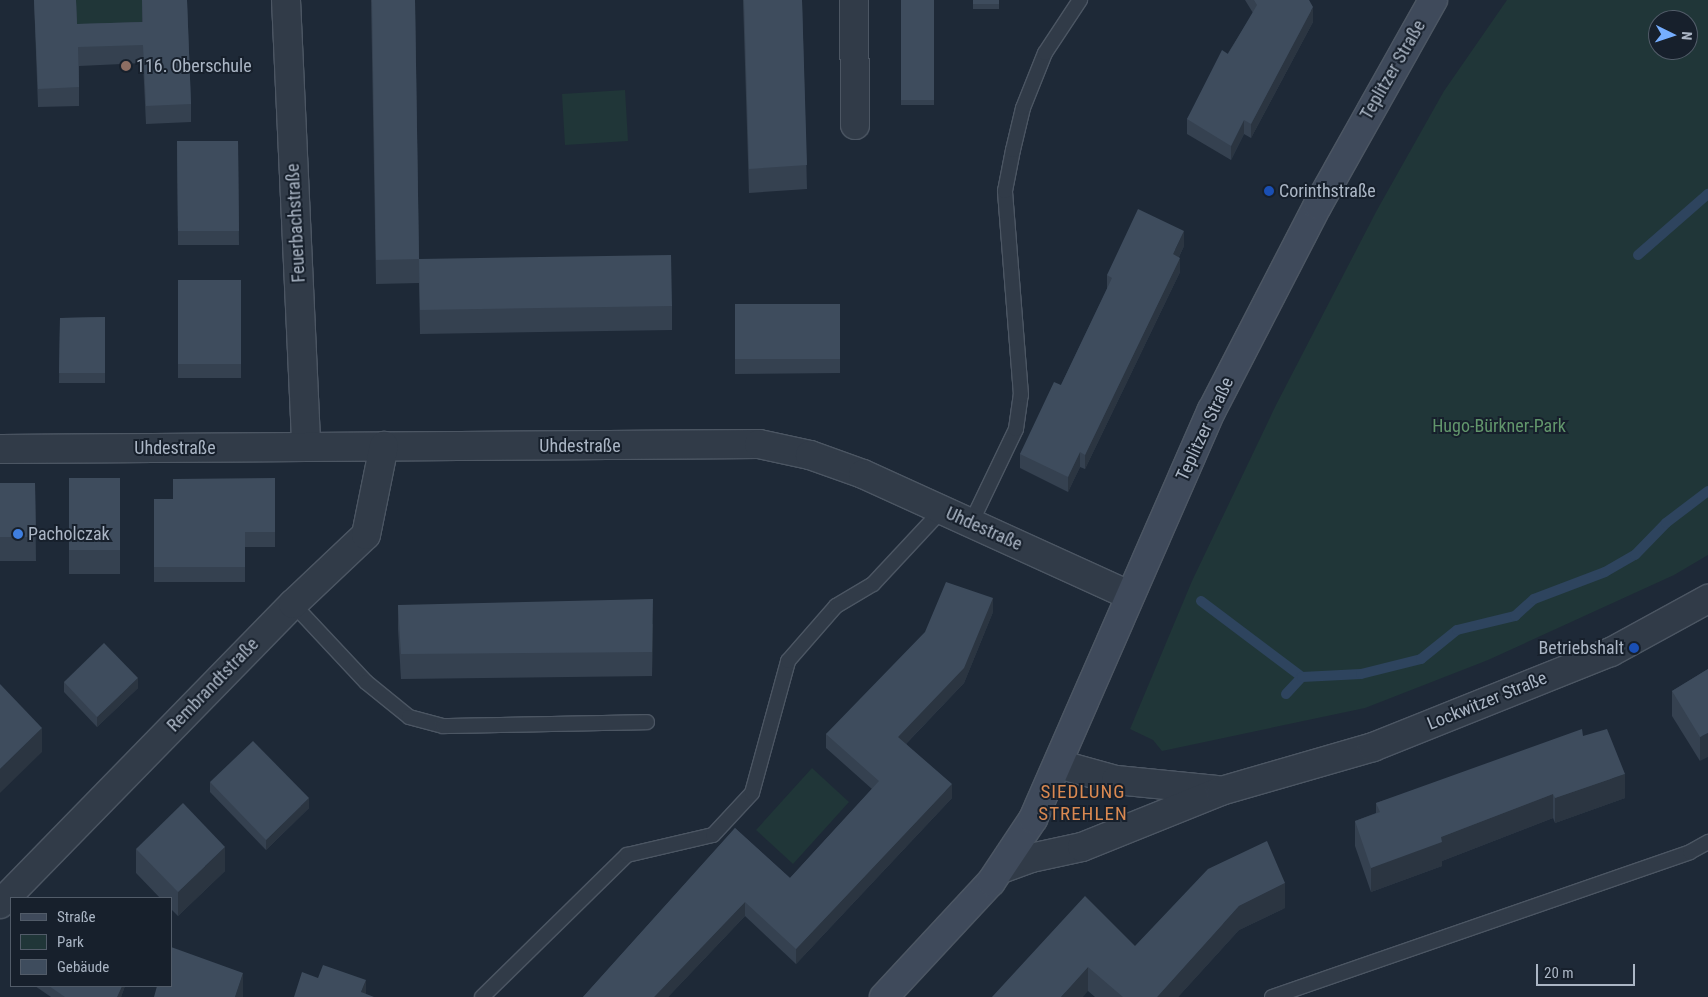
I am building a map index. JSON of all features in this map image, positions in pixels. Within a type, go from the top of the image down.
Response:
[{"type":"main road","name":"Teplitzer Straße","points":[[884,997],[1002,869],[1033,819],[1129,595],[1212,410],[1318,205],[1433,0]]},
{"type":"street","name":"Feuerbachstraße","points":[[286,0],[306,447]]},
{"type":"street","points":[[854,0],[856,124]]},
{"type":"street","name":"Uhdestraße","points":[[0,449],[758,444],[810,454],[863,474],[1129,595]]},
{"type":"street","name":"Rembrandtstraße","points":[[0,904],[292,604],[366,535],[384,446]]},
{"type":"street","name":"Lockwitzer Straße","points":[[1002,869],[1031,858],[1082,847],[1221,791],[1373,747],[1611,652],[1708,599]]},
{"type":"street","points":[[1058,764],[1116,780],[1221,791]]},
{"type":"lane","points":[[971,523],[1016,429],[1021,395],[1005,191],[1024,108],[1045,53],[1080,0]]},
{"type":"lane","points":[[482,997],[627,854],[713,835],[752,793],[788,661],[836,606],[873,584],[942,510]]},
{"type":"lane","points":[[292,604],[366,682],[409,717],[443,726],[647,722]]},
{"type":"lane","points":[[1272,997],[1690,852],[1708,842]]},
{"type":"green space","points":[[75,0],[142,0],[143,40],[77,42]]},
{"type":"green space","name":"Hugo-Bürkner-Park","points":[[1507,0],[1708,0],[1708,555],[1674,575],[1488,660],[1365,708],[1162,751],[1153,740],[1130,729],[1192,581],[1276,405],[1377,210],[1444,91]]},
{"type":"green space","points":[[625,90],[628,141],[565,145],[562,94]]},
{"type":"green space","points":[[812,768],[849,802],[793,864],[756,830]]},
{"type":"building","points":[[34,0],[76,0],[77,24],[143,22],[142,0],[187,0],[191,104],[146,106],[143,45],[78,47],[79,87],[38,89]]},
{"type":"building","points":[[372,0],[415,0],[419,259],[376,260]]},
{"type":"building","points":[[744,0],[802,0],[807,165],[749,169]]},
{"type":"building","points":[[901,0],[934,0],[934,100],[901,100]]},
{"type":"building","points":[[973,0],[999,0],[999,4],[973,4]]},
{"type":"building","points":[[1254,0],[1309,0],[1313,7],[1251,124],[1244,120],[1231,146],[1187,119],[1222,50],[1228,54],[1257,5]]},
{"type":"building","points":[[177,141],[238,141],[239,231],[178,231]]},
{"type":"building","points":[[1138,209],[1184,231],[1173,254],[1180,258],[1085,455],[1080,452],[1068,477],[1020,454],[1054,382],[1061,385],[1112,278],[1107,275]]},
{"type":"building","points":[[671,255],[672,306],[420,310],[419,259]]},
{"type":"building","points":[[178,280],[241,280],[241,364],[178,364]]},
{"type":"building","points":[[735,304],[840,304],[840,359],[735,359]]},
{"type":"building","points":[[105,317],[105,373],[59,373],[60,318]]},
{"type":"building","points":[[69,478],[120,478],[120,550],[69,550]]},
{"type":"building","points":[[275,478],[275,532],[245,532],[245,567],[154,567],[154,499],[173,499],[173,479]]},
{"type":"building","points":[[0,483],[35,483],[36,537],[0,537]]},
{"type":"building","points":[[946,582],[993,598],[964,668],[898,737],[952,784],[796,949],[745,902],[654,997],[583,997],[735,828],[790,878],[879,781],[826,734],[925,632]]},
{"type":"building","points":[[653,599],[652,652],[401,654],[398,605]]},
{"type":"building","points":[[104,643],[138,678],[97,717],[64,682]]},
{"type":"building","points":[[1708,669],[1708,733],[1700,737],[1672,691]]},
{"type":"building","points":[[0,684],[42,728],[0,769]]},
{"type":"building","points":[[1582,729],[1583,736],[1607,729],[1625,774],[1555,798],[1553,794],[1441,837],[1442,842],[1371,868],[1355,821],[1380,812],[1376,803]]},
{"type":"building","points":[[253,741],[309,798],[266,840],[210,782]]},
{"type":"building","points":[[183,803],[225,847],[178,892],[136,849]]},
{"type":"building","points":[[1267,841],[1285,883],[1239,906],[1157,997],[1123,997],[1088,967],[1061,997],[992,997],[1085,896],[1135,946],[1208,869]]},
{"type":"building","points":[[172,947],[243,973],[235,997],[154,997],[157,987],[172,987]]},
{"type":"building","points":[[323,965],[366,980],[361,992],[374,997],[294,997],[302,972],[318,978]]},
{"type":"building","points":[[50,987],[122,987],[117,997],[65,997]]},
{"type":"waterway","points":[[1638,255],[1708,194]]},
{"type":"waterway","points":[[1286,694],[1302,677],[1361,674],[1421,659],[1457,630],[1515,616],[1534,599],[1605,572],[1635,555],[1666,523],[1708,491]]},
{"type":"waterway","points":[[1201,601],[1302,677]]},
{"type":"place","name":"116. Oberschule","points":[[126,66]]},
{"type":"place","name":"Corinthstraße","points":[[1269,191]]},
{"type":"place","name":"Pacholczak","points":[[18,534]]},
{"type":"place","name":"Betriebshalt","points":[[1634,648]]},
{"type":"district","name":"SIEDLUNG STREHLEN","points":[[1083,803]]}]
